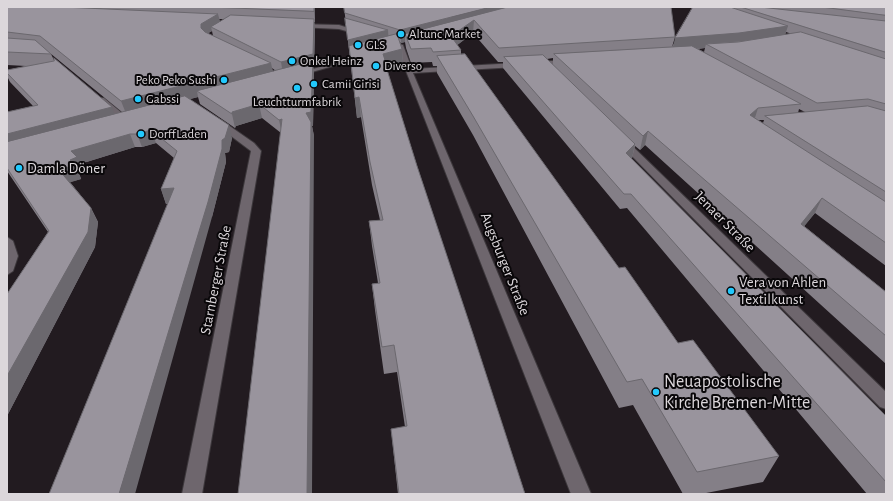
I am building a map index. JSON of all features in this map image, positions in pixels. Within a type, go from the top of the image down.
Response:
[{"type":"street","points":[[293,25],[345,28],[368,35]]},
{"type":"street","points":[[382,40],[405,45]]},
{"type":"street","points":[[386,50],[405,45]]},
{"type":"street","name":"Augsburger Straße","points":[[405,45],[409,71],[581,494]]},
{"type":"street","points":[[291,76],[370,55]]},
{"type":"street","points":[[409,71],[575,61]]},
{"type":"street","points":[[544,63],[555,74]]},
{"type":"street","points":[[94,94],[126,121]]},
{"type":"street","name":"Starnberger Straße","points":[[192,494],[256,151],[251,145],[205,113]]},
{"type":"street","name":"Jenaer Straße","points":[[617,136],[886,402]]},
{"type":"street","points":[[7,241],[11,248],[12,263],[7,271]]},
{"type":"building","points":[[7,7],[62,7],[218,14],[201,24],[201,28],[205,32],[271,63],[121,101],[40,36],[7,32]]},
{"type":"building","points":[[210,7],[314,7],[314,11]]},
{"type":"building","points":[[344,7],[491,7],[400,30],[345,13]]},
{"type":"building","points":[[508,7],[671,7],[675,37],[499,48],[474,20],[451,36],[461,50],[433,52],[431,48],[411,49],[405,34]]},
{"type":"building","points":[[693,7],[730,7],[788,26],[739,33],[675,38]]},
{"type":"building","points":[[741,7],[760,7],[886,21],[886,52]]},
{"type":"building","points":[[822,7],[886,7],[886,15]]},
{"type":"building","points":[[231,15],[314,19],[313,54],[281,62],[211,27]]},
{"type":"building","points":[[345,18],[388,30],[348,40]]},
{"type":"building","points":[[801,32],[886,59],[886,104],[868,99],[817,103],[706,44],[738,42]]},
{"type":"building","points":[[397,34],[402,49],[383,54],[384,60],[417,166],[525,494],[399,494],[391,429],[407,426],[394,345],[382,347],[372,284],[380,283],[369,221],[383,220],[370,162],[359,97],[355,98],[349,46]]},
{"type":"building","points":[[7,38],[35,40],[51,54],[7,52]]},
{"type":"building","points":[[692,46],[801,104],[758,108],[750,115],[886,202],[886,243],[822,198],[801,224],[886,292],[886,336],[648,131],[643,136],[554,54]]},
{"type":"building","points":[[465,54],[619,268],[625,267],[678,343],[693,340],[779,456],[697,472],[642,379],[627,382],[437,56]]},
{"type":"building","points":[[543,55],[635,144],[626,153],[886,416],[886,482],[631,194],[624,194],[504,57]]},
{"type":"building","points":[[54,58],[112,107],[7,134],[7,112],[38,105],[7,73],[7,70],[54,61]]},
{"type":"building","points":[[313,61],[311,112],[306,113],[311,122],[307,494],[238,494],[282,119],[279,120],[259,104],[232,112],[232,114],[197,91]]},
{"type":"building","points":[[185,96],[229,125],[225,138],[222,140],[222,149],[208,202],[119,494],[49,494],[174,188],[161,189],[177,151],[151,130],[137,134],[130,134],[71,151],[77,157],[70,160],[75,165],[59,170],[91,208],[88,232],[7,376],[7,294],[49,231],[7,168],[7,142]]},
{"type":"building","points":[[868,106],[886,111],[886,192],[765,116]]},
{"type":"place","name":"Altunc Market","points":[[401,34]]},
{"type":"place","name":"GLS","points":[[358,45]]},
{"type":"place","name":"Onkel Heinz","points":[[292,61]]},
{"type":"place","name":"Diverso","points":[[376,66]]},
{"type":"place","name":"Peko Peko Sushi","points":[[224,80]]},
{"type":"place","name":"Camii Girisi","points":[[314,84]]},
{"type":"place","name":"Leuchtturmfabrik","points":[[297,88]]},
{"type":"place","name":"Gabssi","points":[[138,99]]},
{"type":"place","name":"DorffLaden","points":[[141,134]]},
{"type":"place","name":"Damla Döner","points":[[19,168]]},
{"type":"place","name":"Vera von Ahlen Textilkunst","points":[[731,291]]},
{"type":"place","name":"Neuapostolische Kirche Bremen-Mitte","points":[[656,392]]}]
